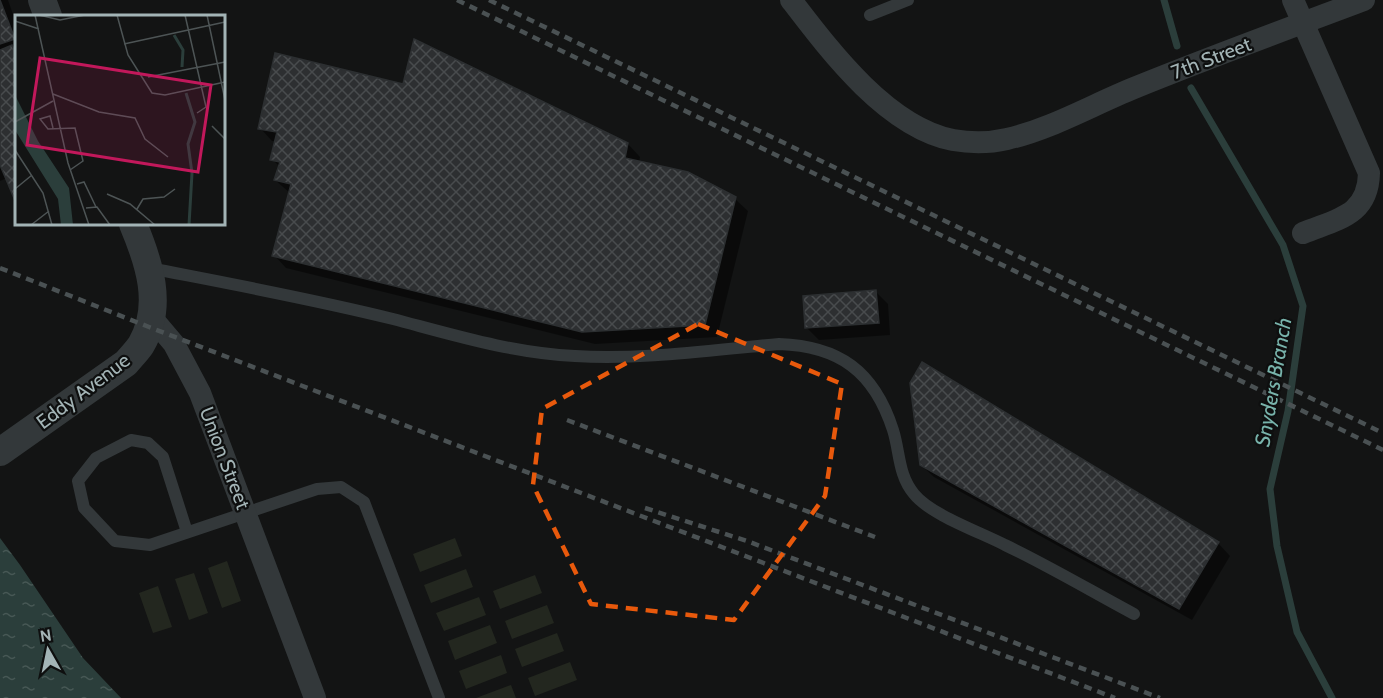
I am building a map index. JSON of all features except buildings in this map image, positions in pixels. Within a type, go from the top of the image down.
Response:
[{"type":"street","points":[[42,0],[48,15]]},
{"type":"street","name":"7th Street","points":[[790,0],[829,50],[873,95],[898,115],[927,131],[952,140],[979,143],[1006,140],[1032,132],[1133,88],[1364,0]]},
{"type":"street","points":[[1293,0],[1369,173],[1368,188],[1363,201],[1353,212],[1303,233]]},
{"type":"street","points":[[133,225],[153,292],[152,318]]},
{"type":"street","name":"Eddy Avenue","points":[[0,452],[126,363],[141,345],[152,318]]},
{"type":"street","name":"Union Street","points":[[152,318],[174,344],[200,393],[315,698]]},
{"type":"lane","points":[[870,15],[908,0]]},
{"type":"lane","points":[[147,268],[289,295],[394,319],[460,338],[528,352],[632,357],[778,344],[802,344],[821,349],[842,358],[860,372],[872,387],[883,405],[893,431],[904,477],[914,494],[929,508],[1008,546],[1134,614]]},
{"type":"lane","points":[[187,532],[163,457],[148,443],[131,440],[96,458],[78,481],[84,508],[115,541],[150,545],[317,489],[341,487],[364,502],[439,698]]},
{"type":"highlighted area","points":[[698,324],[842,384],[825,496],[734,620],[591,604],[533,485],[542,409]]},
{"type":"shaded area","points":[[455,538],[462,556],[420,572],[413,554]]},
{"type":"shaded area","points":[[227,561],[241,601],[222,608],[208,568]]},
{"type":"shaded area","points":[[466,569],[473,587],[431,603],[424,585]]},
{"type":"shaded area","points":[[194,573],[208,613],[189,620],[175,579]]},
{"type":"shaded area","points":[[535,575],[542,593],[500,609],[493,591]]},
{"type":"shaded area","points":[[158,586],[172,627],[153,633],[139,593]]},
{"type":"shaded area","points":[[479,597],[486,615],[444,631],[436,613]]},
{"type":"shaded area","points":[[547,605],[554,623],[512,639],[505,621]]},
{"type":"shaded area","points":[[490,625],[497,643],[455,660],[448,641]]},
{"type":"shaded area","points":[[557,633],[564,651],[522,667],[515,649]]},
{"type":"shaded area","points":[[501,655],[507,673],[466,689],[459,671]]},
{"type":"shaded area","points":[[570,662],[577,680],[535,696],[528,678]]},
{"type":"shaded area","points":[[511,685],[516,698],[476,698]]},
{"type":"water","points":[[0,538],[83,658],[121,698],[0,698]]},
{"type":"waterway","name":"Snyders Branch","points":[[1164,0],[1177,46]]},
{"type":"waterway","name":"Snyders Branch","points":[[1191,88],[1283,245],[1303,306],[1288,411],[1270,489],[1277,546],[1297,632],[1332,698]]},
{"type":"railway","points":[[457,0],[1383,450]]},
{"type":"railway","points":[[489,0],[1383,433]]},
{"type":"railway","points":[[0,268],[1115,698]]},
{"type":"railway","points":[[567,420],[875,537]]},
{"type":"railway","points":[[645,508],[747,541],[1160,698]]}]
